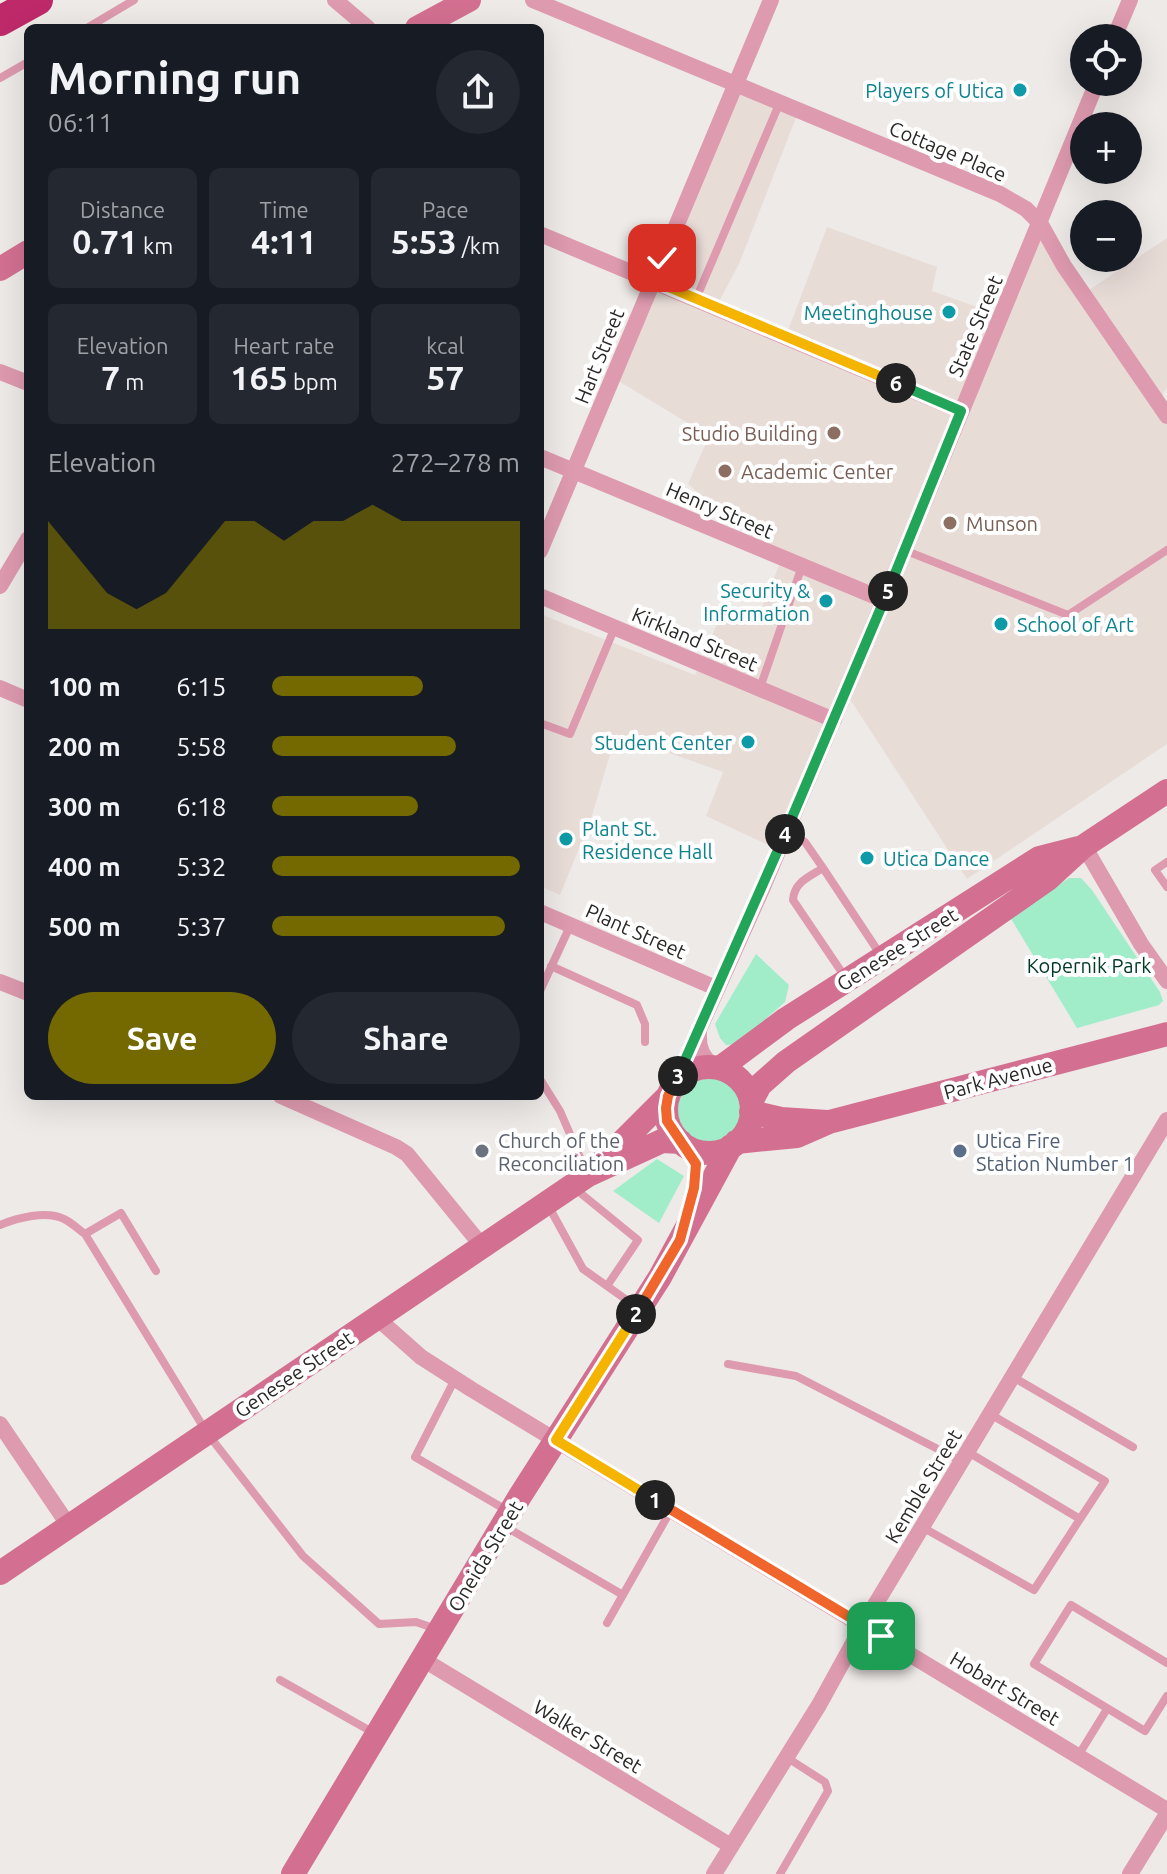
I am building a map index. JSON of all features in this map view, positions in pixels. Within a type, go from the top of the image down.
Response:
[{"type":"highway","points":[[0,21],[38,0]]},
{"type":"main road","points":[[424,24],[469,0]]},
{"type":"main road","points":[[0,269],[24,254]]},
{"type":"main road","name":"Genesee Street","points":[[751,1107],[760,1085],[786,1062],[1048,879],[1084,846],[1167,791]]},
{"type":"main road","name":"Genesee Street","points":[[717,1068],[786,1019],[1039,858],[1084,846]]},
{"type":"main road","name":"Park Avenue","points":[[733,1144],[797,1136],[829,1122],[1167,1034]]},
{"type":"main road","points":[[700,1068],[717,1068],[740,1081],[751,1107],[749,1124],[733,1144],[708,1152],[683,1144],[667,1121],[666,1108],[672,1089],[686,1073],[700,1068]]},
{"type":"main road","name":"Genesee Street","points":[[580,1181],[672,1089]]},
{"type":"main road","name":"Park Avenue","points":[[751,1107],[781,1119],[829,1122]]},
{"type":"main road","name":"Genesee Street","points":[[0,1573],[580,1181],[662,1141],[683,1144]]},
{"type":"main road","name":"Oneida Street","points":[[680,1240],[694,1188],[696,1164],[683,1144]]},
{"type":"main road","name":"Oneida Street","points":[[293,1874],[639,1309],[733,1144]]},
{"type":"street","points":[[335,0],[363,24]]},
{"type":"street","name":"Cottage Place","points":[[533,0],[1000,194],[1026,209],[1040,223],[1064,266],[1166,412]]},
{"type":"street","name":"Hart Street","points":[[544,541],[771,0]]},
{"type":"street","points":[[1120,24],[1130,0]]},
{"type":"street","name":"State Street","points":[[672,1089],[834,720],[1091,96]]},
{"type":"street","points":[[544,236],[961,411]]},
{"type":"street","points":[[0,372],[24,381]]},
{"type":"street","name":"Henry Street","points":[[544,459],[884,600]]},
{"type":"street","points":[[0,586],[24,546]]},
{"type":"street","name":"Kirkland Street","points":[[544,598],[834,720]]},
{"type":"street","points":[[0,688],[24,698]]},
{"type":"street","points":[[1084,846],[1141,944],[1167,981]]},
{"type":"street","name":"Plant Street","points":[[544,914],[716,988]]},
{"type":"street","points":[[0,982],[24,991]]},
{"type":"street","points":[[699,1026],[703,1057],[717,1068]]},
{"type":"street","points":[[309,1101],[407,1154],[482,1246]]},
{"type":"street","name":"Kemble Street","points":[[714,1874],[1167,1120]]},
{"type":"street","name":"Hobart Street","points":[[377,1318],[421,1357],[455,1379],[1167,1812]]},
{"type":"street","points":[[0,1424],[69,1526]]},
{"type":"street","name":"Walker Street","points":[[424,1660],[731,1846]]},
{"type":"street","points":[[1130,1874],[1167,1812]]},
{"type":"lane","points":[[94,24],[134,0]]},
{"type":"lane","points":[[0,78],[24,64]]},
{"type":"lane","points":[[696,299],[780,102]]},
{"type":"lane","points":[[904,550],[1068,615],[1167,550]]},
{"type":"lane","points":[[760,688],[802,566]]},
{"type":"lane","points":[[544,724],[570,734],[615,627]]},
{"type":"lane","points":[[786,832],[805,842],[882,958]]},
{"type":"lane","points":[[1167,862],[1155,870],[1167,887]]},
{"type":"lane","points":[[823,868],[799,883],[793,900],[847,981]]},
{"type":"lane","points":[[544,982],[571,924]]},
{"type":"lane","points":[[551,966],[637,1005],[645,1024],[645,1042]]},
{"type":"lane","points":[[544,1085],[560,1111],[580,1181],[638,1240],[607,1286]]},
{"type":"lane","points":[[547,1203],[583,1269],[639,1309]]},
{"type":"lane","points":[[85,1234],[121,1213],[156,1271]]},
{"type":"lane","points":[[0,1225],[27,1217],[48,1216],[62,1218],[85,1234],[207,1433],[303,1556],[379,1624],[416,1622],[441,1631]]},
{"type":"lane","points":[[728,1364],[796,1376],[964,1457],[1080,1519]]},
{"type":"lane","points":[[1012,1377],[1133,1447]]},
{"type":"lane","points":[[455,1379],[415,1457],[623,1595]]},
{"type":"lane","points":[[922,1527],[1034,1590],[1105,1481],[990,1414]]},
{"type":"lane","points":[[607,1623],[671,1510]]},
{"type":"lane","points":[[1167,1663],[1071,1605],[1034,1664],[1145,1731],[1167,1696]]},
{"type":"lane","points":[[280,1680],[378,1735]]},
{"type":"lane","points":[[1078,1756],[1107,1709]]},
{"type":"lane","points":[[780,1874],[828,1791],[825,1782],[786,1757]]},
{"type":"shaded area","name":"Munson","points":[[736,83],[799,110],[739,264],[716,307],[786,336],[827,227],[937,267],[932,291],[1000,315],[1040,223],[1083,294],[1116,272],[1142,272],[1142,255],[1167,238],[1167,387],[1158,403],[1167,416],[1167,744],[967,879],[846,693],[779,850],[706,816],[723,772],[616,734],[591,819],[560,895],[544,888],[544,616],[695,675],[726,603],[759,615],[780,563],[688,484],[709,436],[612,377]]},
{"type":"green space","name":"Kopernik Park","points":[[1069,878],[1081,878],[1092,890],[1160,992],[1163,1001],[1159,1005],[1077,1028],[1010,917]]},
{"type":"green space","points":[[756,954],[789,985],[785,1002],[737,1044],[726,1045],[715,1024]]},
{"type":"green space","points":[[709,1068],[732,1075],[744,1087],[751,1110],[744,1133],[732,1145],[709,1152],[686,1145],[674,1133],[667,1110],[674,1087],[686,1075]]},
{"type":"green space","points":[[657,1159],[684,1176],[659,1223],[613,1191]]},
{"type":"place","name":"Players of Utica","points":[[1020,90]]},
{"type":"place","name":"Meetinghouse","points":[[949,312]]},
{"type":"place","name":"Studio Building","points":[[834,433]]},
{"type":"place","name":"Academic Center","points":[[725,471]]},
{"type":"place","name":"Munson","points":[[950,523]]},
{"type":"place","name":"Security & Information","points":[[826,601]]},
{"type":"place","name":"School of Art","points":[[1001,624]]},
{"type":"place","name":"Student Center","points":[[748,742]]},
{"type":"place","name":"Plant St. Residence Hall","points":[[566,839]]},
{"type":"place","name":"Utica Dance","points":[[867,858]]},
{"type":"place","name":"Church of the Reconciliation","points":[[482,1151]]},
{"type":"place","name":"Utica Fire Station Number 1","points":[[960,1151]]},
{"type":"route","points":[[662,258],[652,280],[961,411],[763,887],[668,1096],[667,1121],[696,1164],[694,1188],[680,1240],[660,1277],[556,1440],[881,1636]]}]
